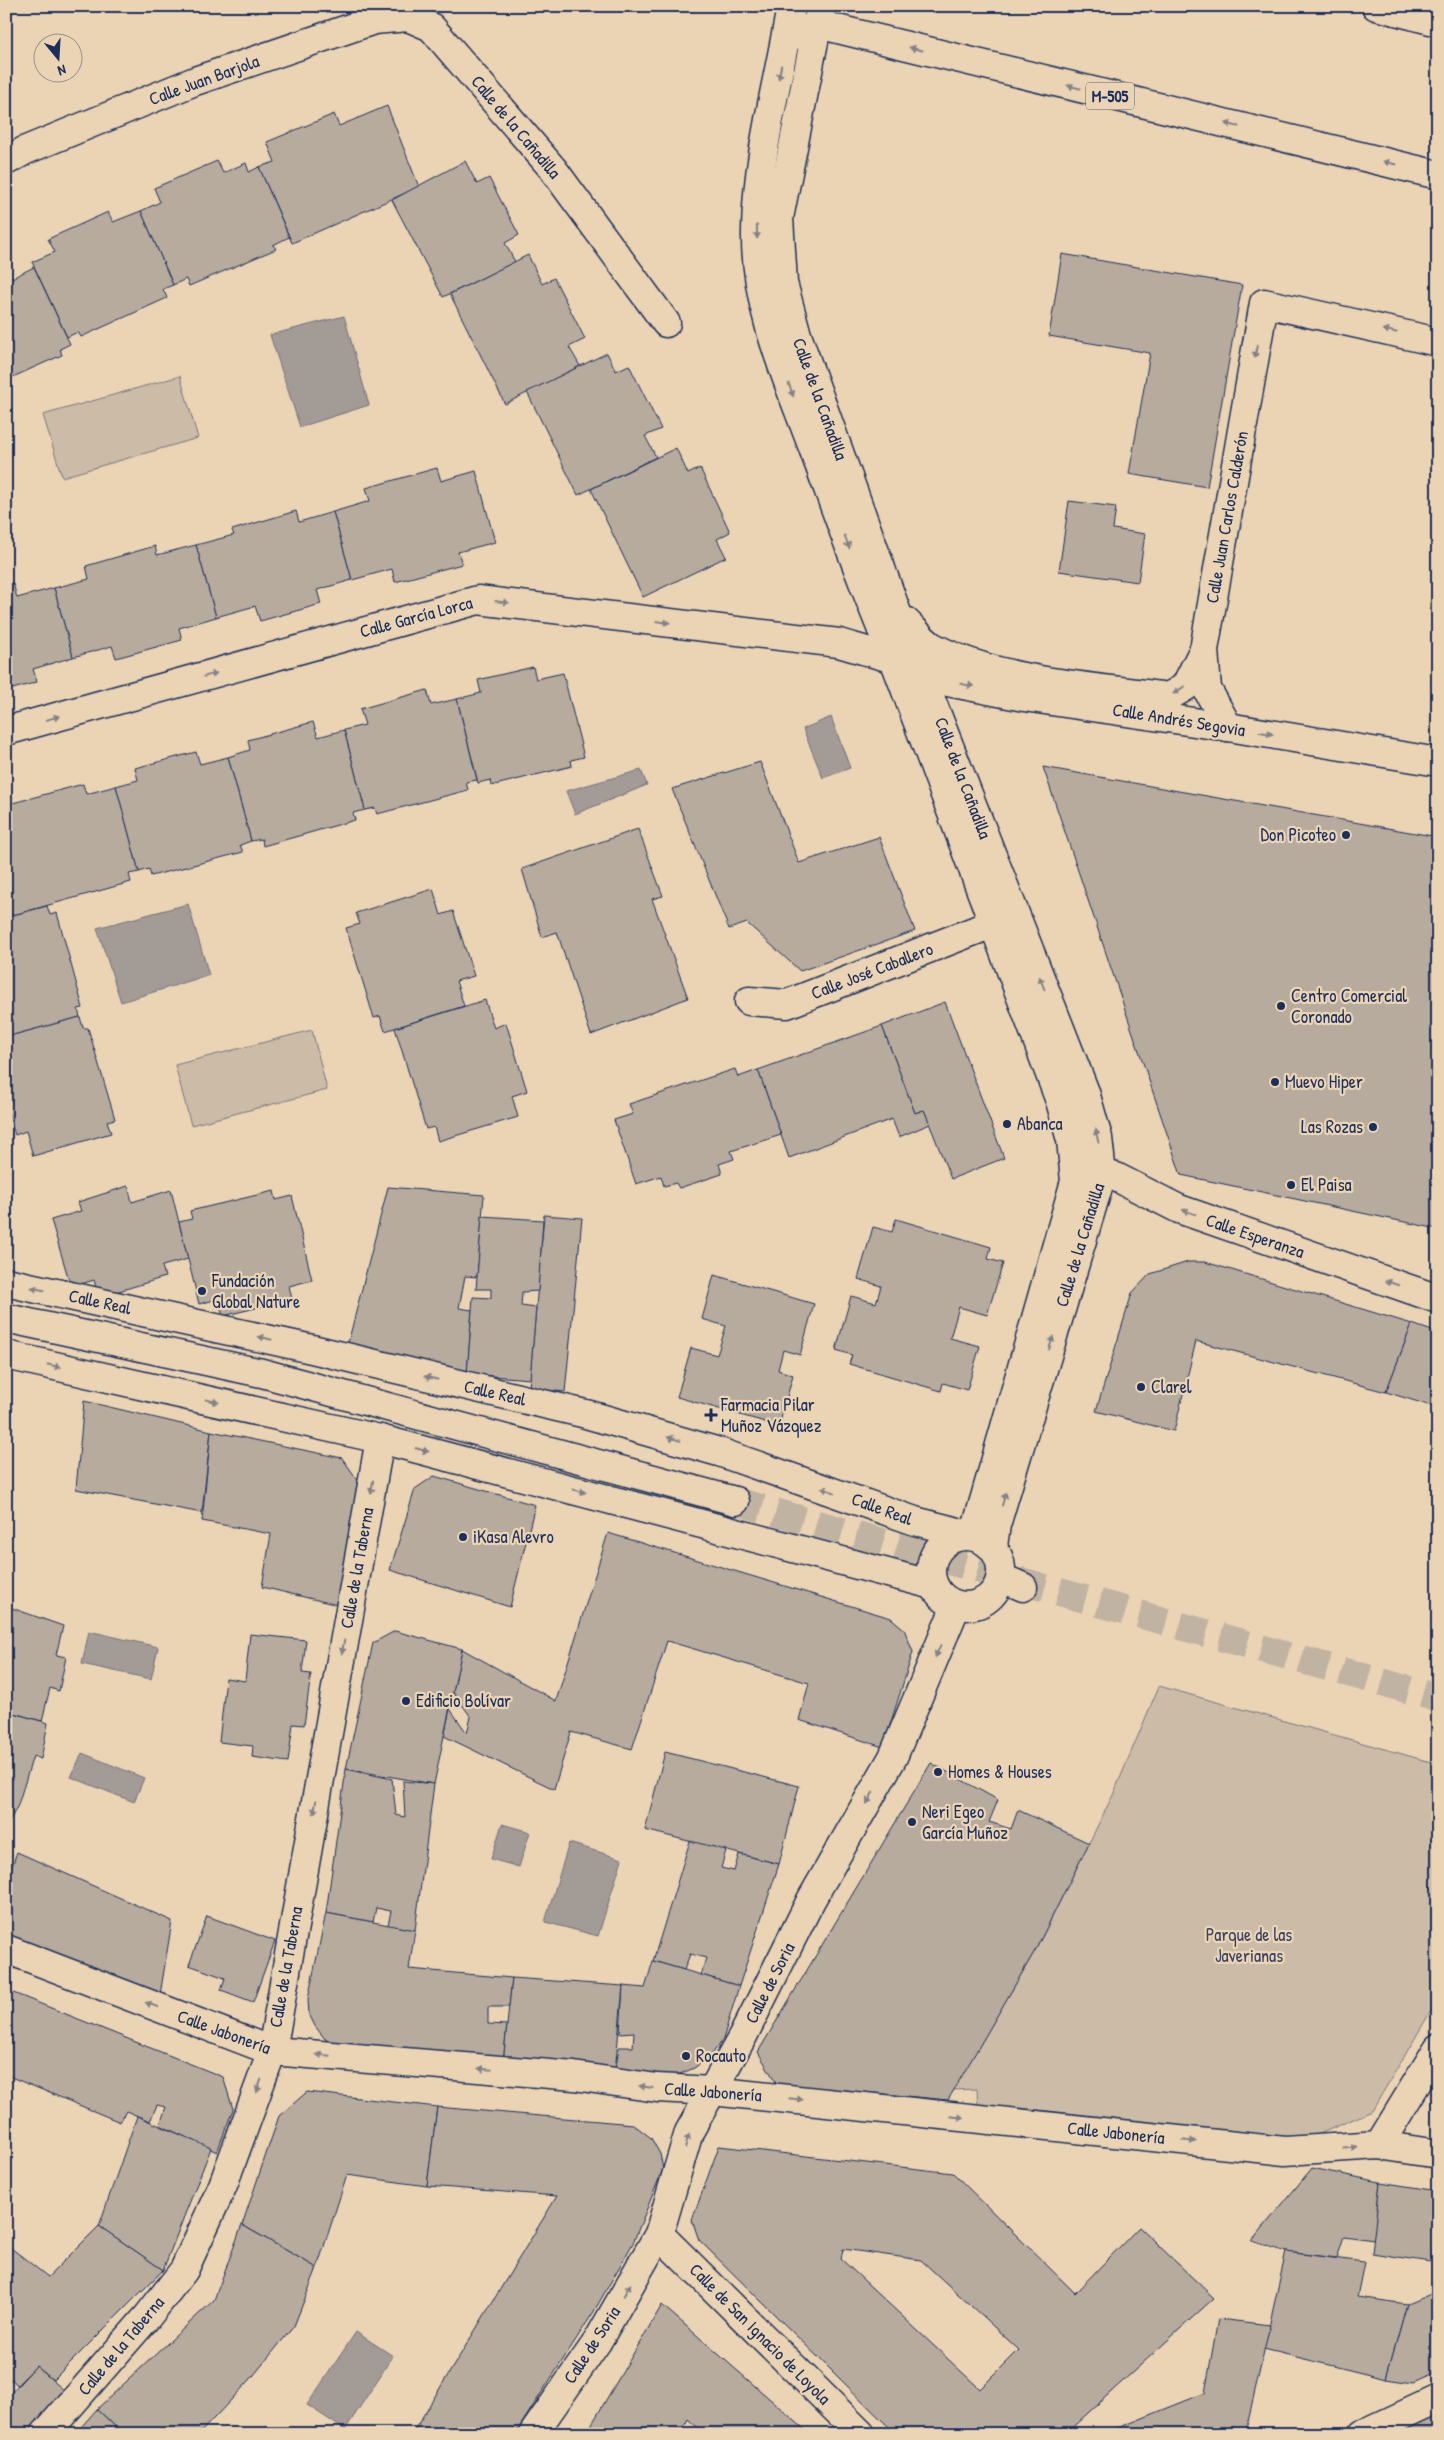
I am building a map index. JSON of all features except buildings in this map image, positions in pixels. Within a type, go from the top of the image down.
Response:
[{"type":"main road","name":"Calle de la Cañadilla","points":[[791,6],[761,172],[756,230],[761,295],[777,350],[867,596],[894,659],[1060,1101],[1071,1140],[1075,1181],[984,1541]]},
{"type":"main road","points":[[1376,6],[1438,22]]},
{"type":"main road","name":"Calle de la Cañadilla","points":[[819,15],[779,218],[783,284],[797,335],[897,613],[1084,1092],[1098,1138],[1102,1174],[996,1525],[984,1541]]},
{"type":"main road","points":[[786,39],[819,15]]},
{"type":"main road","name":"M-505","points":[[819,15],[1438,174]]},
{"type":"main road","name":"Calle de la Cañadilla","points":[[408,17],[431,27],[552,169],[666,323]]},
{"type":"main road","name":"Calle Juan Barjola","points":[[6,162],[26,150],[195,81],[374,20],[408,17]]},
{"type":"main road","name":"Calle Juan Carlos Calderón","points":[[1228,726],[1207,689],[1204,650],[1264,303],[1438,342]]},
{"type":"main road","name":"Calle García Lorca","points":[[6,731],[478,600],[839,644],[894,659],[921,671]]},
{"type":"main road","name":"Calle Andrés Segovia","points":[[897,613],[932,646],[970,662],[1021,676],[1168,697],[1185,687],[1204,650]]},
{"type":"main road","name":"Calle Andrés Segovia","points":[[921,671],[948,682],[1024,697],[1228,726],[1438,762]]},
{"type":"main road","name":"Calle José Caballero","points":[[749,1001],[787,1004],[992,924]]},
{"type":"main road","points":[[1075,1181],[1102,1174]]},
{"type":"main road","name":"Calle Esperanza","points":[[1102,1174],[1116,1177],[1179,1209],[1438,1299]]},
{"type":"main road","name":"Calle Real","points":[[6,1282],[312,1349],[586,1414],[719,1452],[915,1521],[984,1541]]},
{"type":"main road","name":"Calle Real","points":[[6,1318],[262,1372],[735,1501]]},
{"type":"main road","points":[[6,1355],[380,1439],[933,1585]]},
{"type":"main road","name":"Calle de la Taberna","points":[[46,2434],[148,2316],[184,2270],[223,2185],[272,2051],[380,1439]]},
{"type":"main road","points":[[964,1535],[984,1541],[1001,1561],[1012,1583],[981,1603],[969,1606],[956,1606],[939,1594],[933,1585],[931,1563],[935,1553],[952,1538],[964,1535]]},
{"type":"main road","name":"Calle de Soria","points":[[533,2434],[597,2342],[659,2234],[689,2132],[743,2036],[811,1900],[893,1757],[956,1606]]},
{"type":"main road","name":"Calle Jabonería","points":[[6,1949],[272,2051],[574,2076],[656,2088],[712,2091],[1284,2151],[1379,2145],[1438,2154]]},
{"type":"main road","points":[[1379,2145],[1438,2048]]},
{"type":"main road","name":"Calle de San Ignacio de Loyola","points":[[659,2234],[861,2434]]},
{"type":"main road","points":[[1363,2434],[1438,2399]]},
{"type":"green space","points":[[180,376],[198,438],[62,477],[43,415]]},
{"type":"green space","points":[[312,1030],[327,1090],[191,1125],[175,1065]]},
{"type":"green space","name":"Parque de las Javerianas","points":[[1159,1686],[1438,1764],[1438,1999],[1372,2111],[1301,2142],[978,2106],[977,2089],[953,2090],[1036,1949],[1113,1795]]},
{"type":"shaded area","points":[[344,316],[369,405],[300,427],[270,335]]},
{"type":"shaded area","points":[[831,717],[850,768],[823,778],[803,729]]},
{"type":"shaded area","points":[[641,770],[647,785],[575,814],[566,791]]},
{"type":"shaded area","points":[[188,904],[209,975],[121,1002],[97,928]]},
{"type":"shaded area","points":[[89,1631],[158,1647],[151,1679],[82,1664]]},
{"type":"shaded area","points":[[82,1753],[144,1778],[134,1802],[71,1777]]},
{"type":"shaded area","points":[[502,1824],[530,1832],[519,1867],[491,1859]]},
{"type":"shaded area","points":[[569,1843],[622,1859],[598,1936],[545,1922]]},
{"type":"shaded area","points":[[356,2332],[393,2356],[345,2430],[307,2405]]},
{"type":"tunnel","points":[[735,1501],[1438,1698]]},
{"type":"place","name":"Don Picoteo","points":[[1346,835]]},
{"type":"place","name":"Centro Comercial Coronado","points":[[1281,1006]]},
{"type":"place","name":"Muevo Hiper","points":[[1275,1082]]},
{"type":"place","name":"Abanca","points":[[1007,1124]]},
{"type":"place","name":"Las Rozas","points":[[1373,1127]]},
{"type":"place","name":"El Paisa","points":[[1291,1185]]},
{"type":"place","name":"Fundación Global Nature","points":[[202,1291]]},
{"type":"place","name":"Clarel","points":[[1141,1387]]},
{"type":"place","name":"Farmacia Pilar Muñoz Vázquez","points":[[711,1415]]},
{"type":"place","name":"iKasa Alevro","points":[[463,1537]]},
{"type":"place","name":"Edificio Bolívar","points":[[406,1701]]},
{"type":"place","name":"Homes & Houses","points":[[938,1772]]},
{"type":"place","name":"Neri Egeo García Muñoz","points":[[912,1822]]},
{"type":"place","name":"Rocauto","points":[[686,2056]]}]
